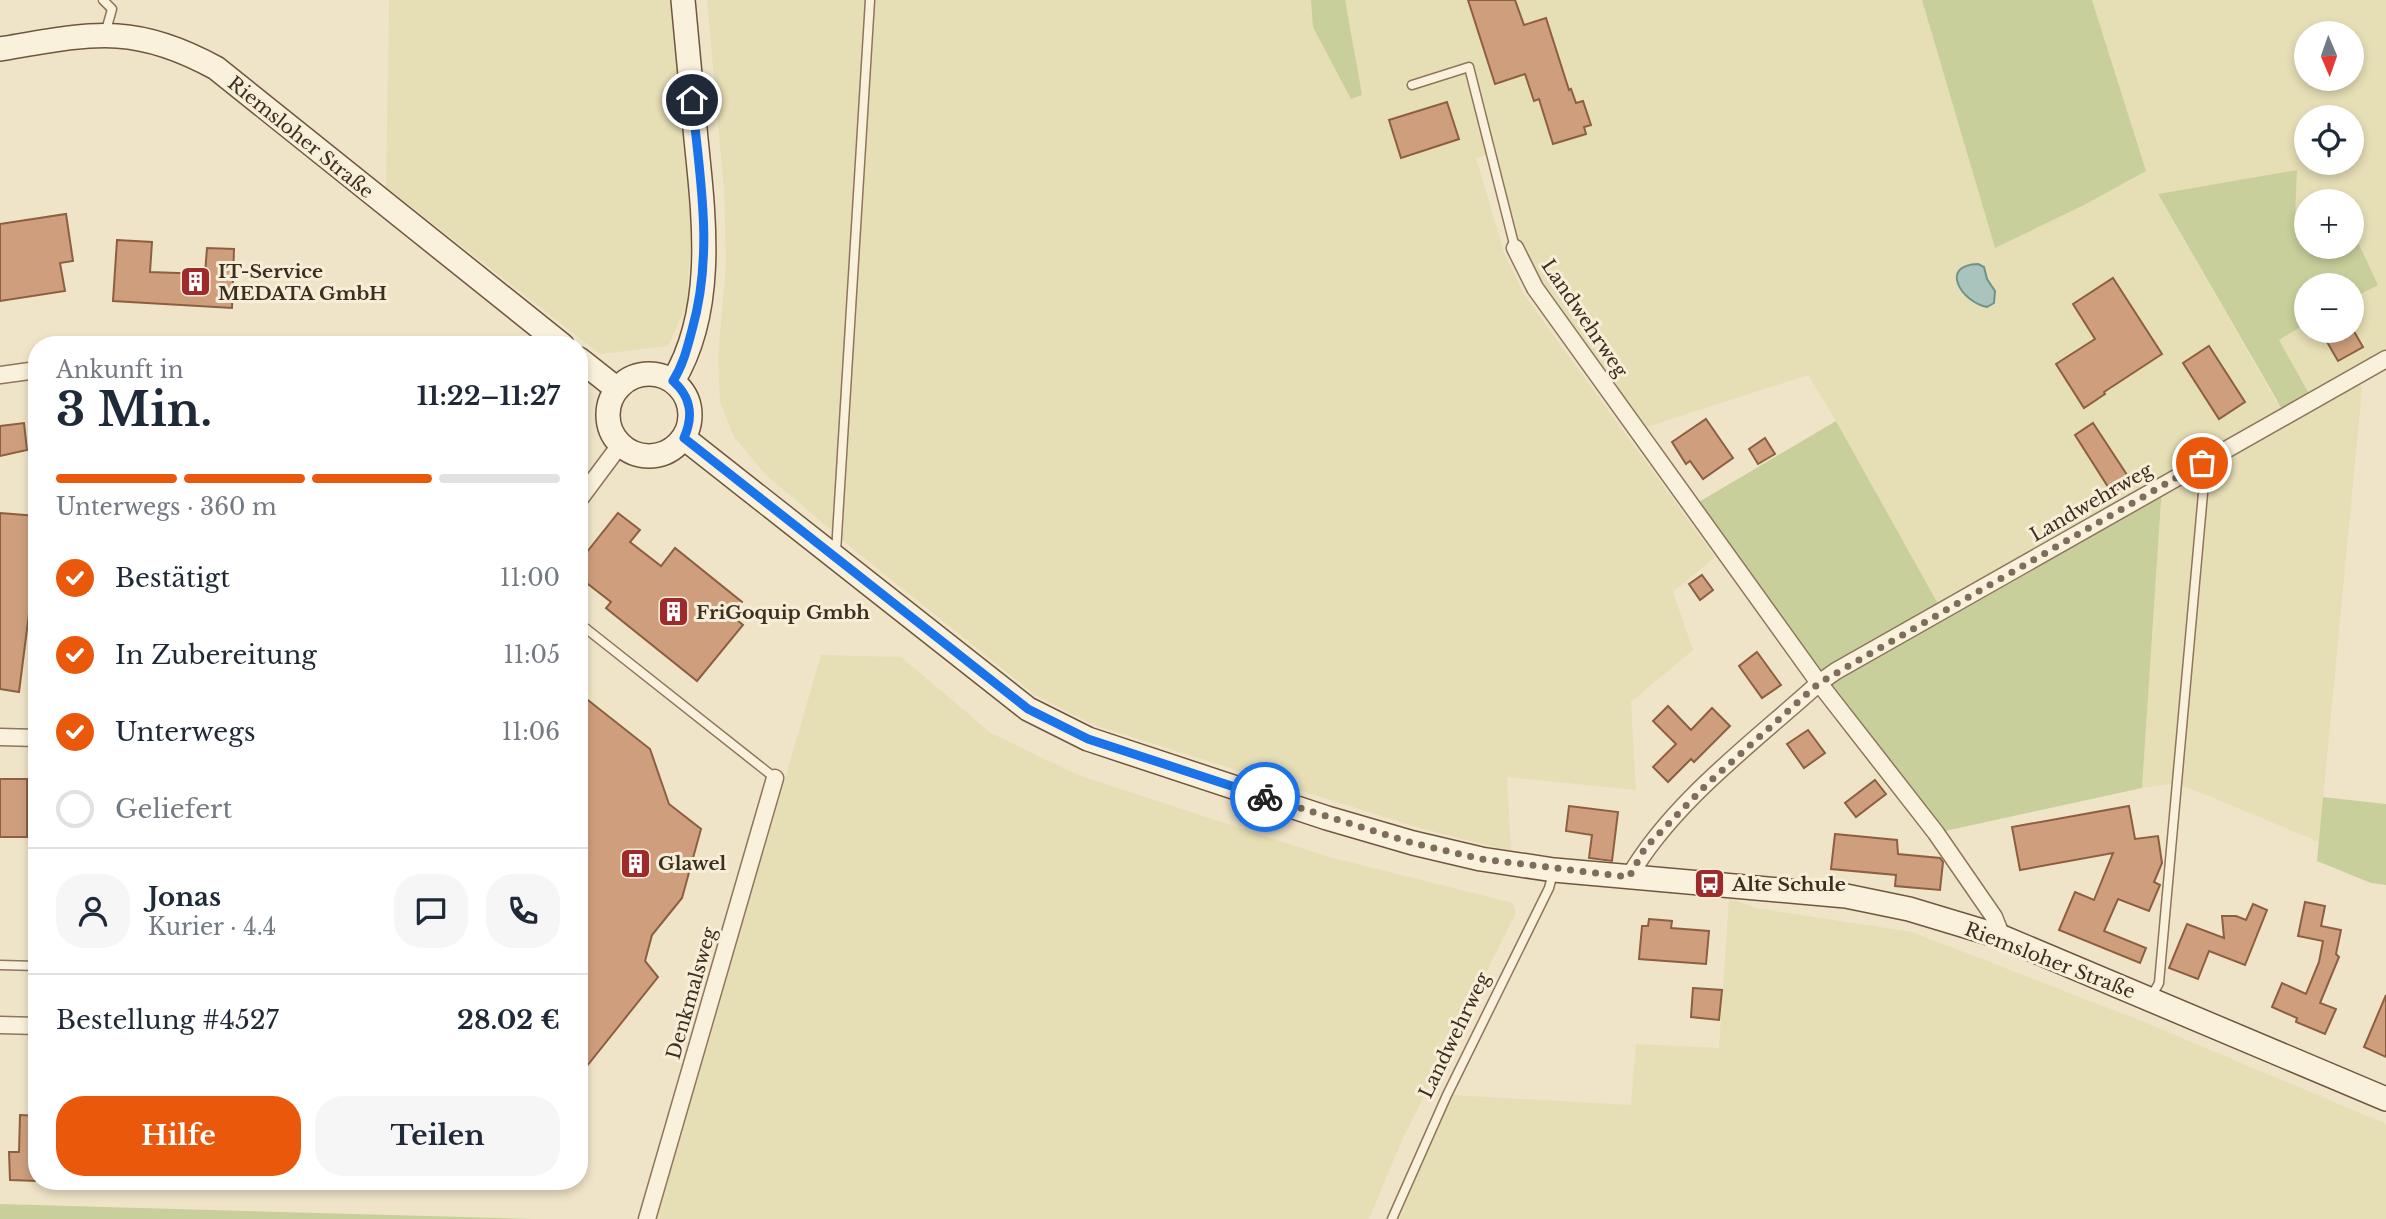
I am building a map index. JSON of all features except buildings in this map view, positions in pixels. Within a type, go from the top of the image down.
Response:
[{"type":"main road","points":[[673,381],[682,365],[704,273],[704,219],[683,0]]},
{"type":"main road","name":"Riemsloher Straße","points":[[0,49],[105,34],[159,42],[181,49],[216,68],[551,336]]},
{"type":"main road","points":[[588,366],[617,389]]},
{"type":"main road","points":[[637,375],[662,375],[673,381],[689,401],[690,426],[684,438],[666,453],[654,456],[642,456],[620,445],[608,424],[611,400],[617,389],[637,375]]},
{"type":"main road","name":"Riemsloher Straße","points":[[684,438],[1028,709],[1088,739],[1413,843],[1481,859],[1554,870],[1846,896],[1909,909],[2002,937],[2386,1099]]},
{"type":"street","name":"Landwehrweg","points":[[1515,248],[1535,288],[1819,683],[1936,833],[1994,916],[2002,937]]},
{"type":"street","name":"Landwehrweg","points":[[1629,877],[1645,848],[1706,785],[1819,683],[2386,359]]},
{"type":"street","points":[[0,375],[28,371]]},
{"type":"street","points":[[588,488],[620,445]]},
{"type":"street","points":[[0,737],[28,738]]},
{"type":"street","name":"Denkmalsweg","points":[[647,1219],[775,778]]},
{"type":"street","points":[[0,1025],[28,1026]]},
{"type":"lane","points":[[103,0],[112,9],[105,34]]},
{"type":"lane","points":[[835,558],[870,0]]},
{"type":"lane","points":[[1412,85],[1469,67],[1515,248]]},
{"type":"lane","points":[[2150,999],[2159,983],[2203,496],[2202,463]]},
{"type":"lane","points":[[588,630],[775,778]]},
{"type":"lane","name":"Landwehrweg","points":[[1392,1219],[1447,1095],[1549,888],[1554,870]]},
{"type":"lane","points":[[0,965],[28,966]]},
{"type":"shaded area","points":[[389,0],[671,0],[692,213],[687,304],[668,346],[600,354],[588,345],[588,336],[577,336],[386,187]]},
{"type":"shaded area","points":[[707,0],[1311,0],[1314,27],[1345,12],[1345,0],[1922,0],[1995,248],[2146,171],[2092,0],[2386,0],[2386,359],[2355,377],[2362,389],[2319,842],[2177,783],[2142,788],[2162,486],[1942,612],[1808,375],[1637,430],[1515,248],[1489,154],[1476,158],[1504,252],[1523,293],[1715,557],[1673,592],[1693,650],[1631,702],[1636,790],[1507,777],[1511,851],[1416,827],[1094,725],[1035,695],[858,553],[766,475],[734,437],[720,402],[718,356],[726,264],[724,190]],"holes":[[[2294,105],[2364,105],[2364,175],[2297,175],[2296,189],[2364,189],[2364,255],[2378,285],[2364,293],[2364,343],[2294,343],[2294,331],[2279,340],[2277,403],[2158,194],[2294,171]]]},
{"type":"shaded area","points":[[821,655],[901,657],[991,733],[1078,775],[1329,857],[1513,903],[1516,913],[1402,1140],[1369,1219],[657,1219]]},
{"type":"shaded area","points":[[1729,898],[1756,908],[1912,932],[2144,1022],[2386,1124],[2386,1219],[1393,1219],[1452,1095],[1631,1105],[1636,1044],[1719,1048]]},
{"type":"green space","points":[[1311,0],[1345,0],[1362,95],[1351,99],[1313,27]]},
{"type":"green space","points":[[1922,0],[2092,0],[2146,171],[2084,205],[1995,248]]},
{"type":"green space","points":[[2294,171],[2294,175],[2297,175],[2296,189],[2294,189],[2294,259],[2364,259],[2364,255],[2378,285],[2364,293],[2364,273],[2294,273],[2294,331],[2279,340],[2313,401],[2286,416],[2158,194]]},
{"type":"green space","points":[[1836,421],[1942,611],[2162,486],[2142,788],[1936,833],[1692,506]]},
{"type":"green space","points":[[2323,797],[2386,804],[2386,885],[2371,883],[2317,861]]},
{"type":"green space","points":[[0,1204],[534,1219],[0,1219]]},
{"type":"water","points":[[1978,264],[1984,267],[1987,279],[1995,291],[1994,303],[1987,307],[1969,298],[1958,284],[1959,270]]},
{"type":"way so far","points":[[1265,797],[1413,843],[1481,859],[1554,870],[1629,877],[1645,848],[1706,785],[1819,683],[2202,463]]},
{"type":"place","name":"IT-Service MEDATA GmbH","points":[[195,282]]},
{"type":"place","name":"FriGoquip Gmbh","points":[[673,612]]},
{"type":"place","name":"Glawel","points":[[635,863]]},
{"type":"place","name":"Alte Schule","points":[[1709,884]]},
{"type":"route","points":[[692,100],[704,219],[704,273],[696,317],[682,365],[673,381],[689,401],[690,426],[684,438],[1028,709],[1088,739],[1265,797]]}]
